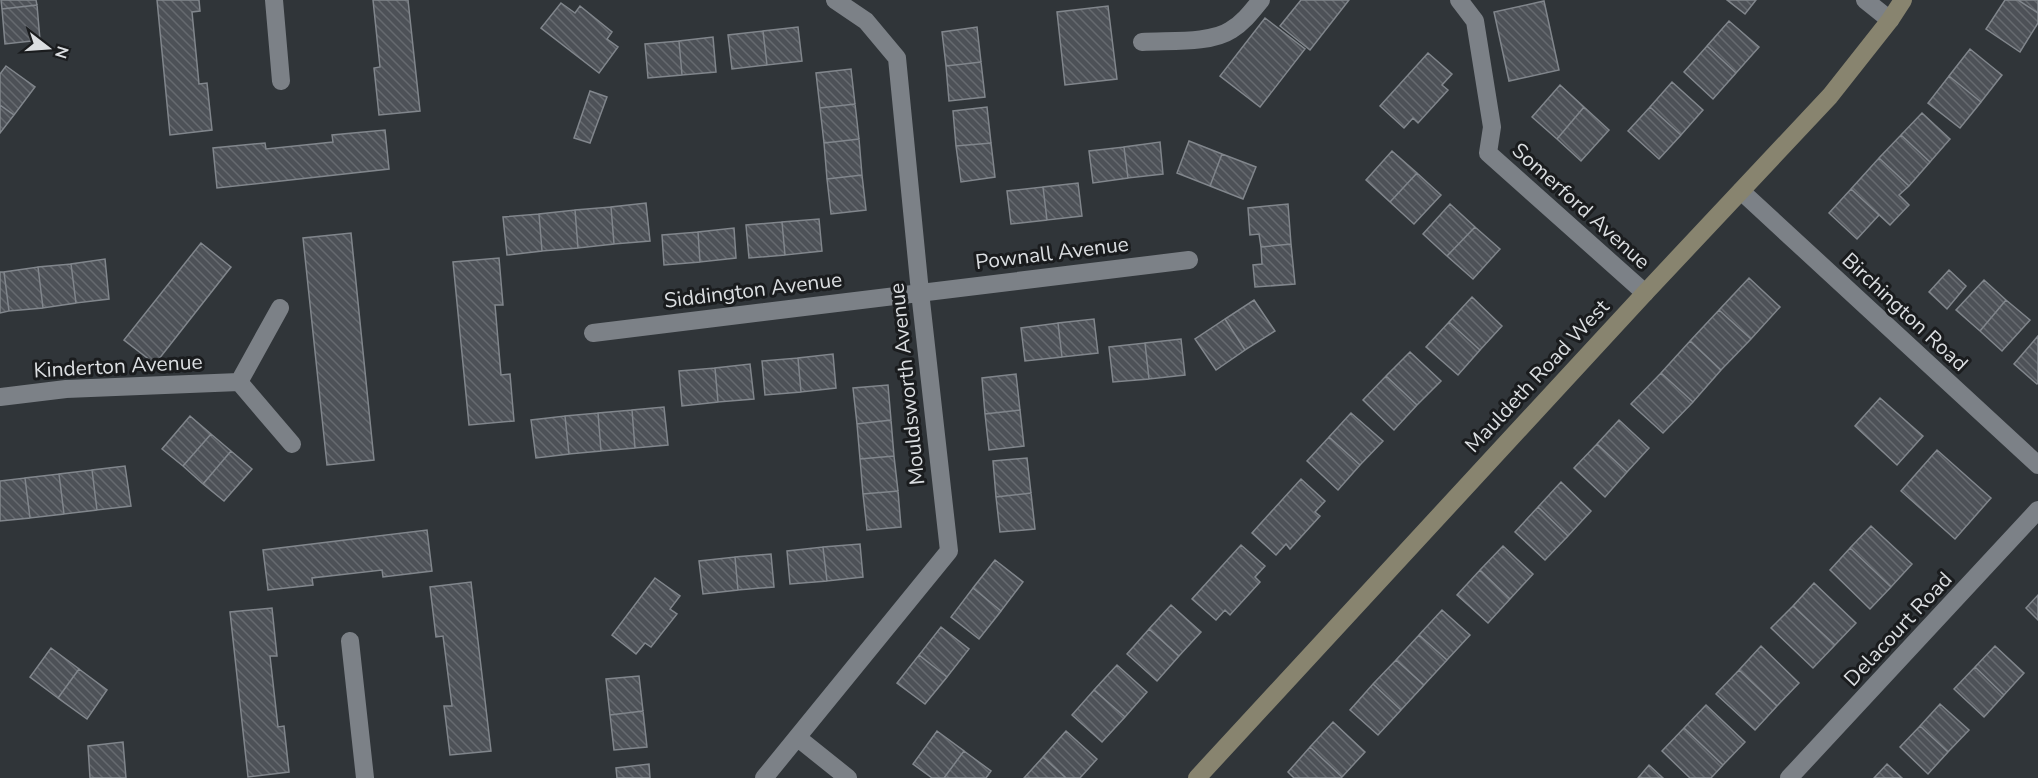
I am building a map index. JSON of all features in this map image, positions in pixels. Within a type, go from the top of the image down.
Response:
[{"type":"street","points":[[274,0],[281,81]]},
{"type":"street","name":"Mouldsworth Avenue","points":[[764,778],[949,551],[897,58],[866,21],[835,0]]},
{"type":"street","points":[[1142,42],[1212,38],[1229,32],[1246,19],[1262,0]]},
{"type":"street","name":"Somerford Avenue","points":[[1459,0],[1475,21],[1492,127],[1488,153],[1645,293]]},
{"type":"street","points":[[1865,0],[1890,20]]},
{"type":"street","name":"Mauldeth Road West","points":[[1197,778],[1830,96],[1903,0]]},
{"type":"street","name":"Birchington Road","points":[[1741,191],[2038,465]]},
{"type":"street","name":"Pownall Avenue","points":[[920,292],[1189,260]]},
{"type":"street","name":"Siddington Avenue","points":[[593,333],[920,292]]},
{"type":"street","points":[[280,308],[239,382],[292,444]]},
{"type":"street","name":"Kinderton Avenue","points":[[0,397],[66,389],[239,382]]},
{"type":"street","name":"Delacourt Road","points":[[1789,778],[2038,510]]},
{"type":"street","points":[[350,641],[365,778]]},
{"type":"street","points":[[798,738],[848,778]]},
{"type":"building","points":[[1,0],[36,0],[37,5],[2,9]]},
{"type":"building","points":[[157,0],[199,0],[200,11],[192,12],[199,84],[207,83],[212,130],[170,135]]},
{"type":"building","points":[[373,0],[408,0],[420,111],[379,115],[374,68],[380,67]]},
{"type":"building","points":[[1301,0],[1349,0],[1310,50],[1280,26]]},
{"type":"building","points":[[1727,0],[1756,0],[1745,14]]},
{"type":"building","points":[[2005,0],[2018,0],[2038,13],[2038,23],[2020,52],[1986,29]]},
{"type":"building","points":[[2018,0],[2038,0],[2038,13]]},
{"type":"building","points":[[1544,1],[1559,70],[1509,81],[1494,12]]},
{"type":"building","points":[[561,3],[575,13],[580,6],[612,32],[607,39],[618,47],[599,73],[541,28]]},
{"type":"building","points":[[37,5],[40,40],[5,44],[2,9]]},
{"type":"building","points":[[1108,6],[1117,79],[1065,85],[1057,12]]},
{"type":"building","points":[[1265,18],[1305,49],[1260,107],[1220,76]]},
{"type":"building","points":[[1729,21],[1759,47],[1736,73],[1707,46]]},
{"type":"building","points":[[798,27],[802,61],[767,65],[763,31]]},
{"type":"building","points":[[977,27],[981,62],[946,66],[942,32]]},
{"type":"building","points":[[763,31],[767,65],[732,69],[728,35]]},
{"type":"building","points":[[713,37],[716,72],[682,75],[679,41]]},
{"type":"building","points":[[679,41],[682,75],[648,78],[645,44]]},
{"type":"building","points":[[1707,46],[1736,73],[1713,99],[1684,72]]},
{"type":"building","points":[[1970,49],[2002,75],[1981,102],[1949,76]]},
{"type":"building","points":[[1428,53],[1452,74],[1442,85],[1448,90],[1418,123],[1413,118],[1404,128],[1380,106]]},
{"type":"building","points":[[981,62],[985,97],[949,101],[946,66]]},
{"type":"building","points":[[6,66],[35,87],[14,115],[0,105],[0,74]]},
{"type":"building","points":[[851,69],[855,104],[820,108],[816,73]]},
{"type":"building","points":[[1949,76],[1981,102],[1960,128],[1928,103]]},
{"type":"building","points":[[1672,82],[1703,110],[1681,135],[1650,107]]},
{"type":"building","points":[[1560,85],[1584,107],[1557,139],[1532,117]]},
{"type":"building","points":[[590,91],[607,97],[590,143],[574,138]]},
{"type":"building","points":[[855,104],[859,139],[824,143],[820,108]]},
{"type":"building","points":[[0,105],[14,115],[0,133]]},
{"type":"building","points":[[987,107],[991,143],[956,146],[953,111]]},
{"type":"building","points":[[1584,107],[1609,130],[1581,161],[1557,139]]},
{"type":"building","points":[[1650,107],[1681,135],[1659,159],[1628,131]]},
{"type":"building","points":[[1922,113],[1950,139],[1930,162],[1901,135]]},
{"type":"building","points":[[385,130],[389,169],[217,188],[213,148],[265,143],[266,149],[333,142],[332,135]]},
{"type":"building","points":[[1901,135],[1930,162],[1909,186],[1879,158]]},
{"type":"building","points":[[859,139],[862,175],[827,179],[824,143]]},
{"type":"building","points":[[1189,141],[1222,154],[1210,186],[1177,173]]},
{"type":"building","points":[[1160,142],[1163,174],[1128,178],[1124,147]]},
{"type":"building","points":[[991,143],[995,177],[961,182],[956,146]]},
{"type":"building","points":[[1124,147],[1128,178],[1093,183],[1089,151]]},
{"type":"building","points":[[1392,151],[1417,173],[1390,202],[1366,180]]},
{"type":"building","points":[[1222,154],[1256,167],[1243,199],[1210,186]]},
{"type":"building","points":[[1879,158],[1909,186],[1899,195],[1909,205],[1890,225],[1851,189]]},
{"type":"building","points":[[1417,173],[1441,195],[1414,224],[1390,202]]},
{"type":"building","points":[[862,175],[866,210],[831,214],[827,179]]},
{"type":"building","points":[[1078,183],[1082,216],[1047,220],[1043,187]]},
{"type":"building","points":[[1043,187],[1047,220],[1011,224],[1007,191]]},
{"type":"building","points":[[1851,189],[1879,215],[1857,239],[1829,213]]},
{"type":"building","points":[[646,203],[650,241],[614,244],[611,207]]},
{"type":"building","points":[[1288,204],[1291,244],[1261,247],[1259,234],[1250,235],[1248,208]]},
{"type":"building","points":[[1450,204],[1475,227],[1447,256],[1423,234]]},
{"type":"building","points":[[611,207],[614,244],[578,248],[575,210]]},
{"type":"building","points":[[575,210],[578,248],[542,251],[539,214]]},
{"type":"building","points":[[539,214],[542,251],[507,255],[503,217]]},
{"type":"building","points":[[819,219],[822,251],[785,255],[782,222]]},
{"type":"building","points":[[782,222],[785,255],[749,258],[746,225]]},
{"type":"building","points":[[1475,227],[1500,249],[1473,279],[1447,256]]},
{"type":"building","points":[[734,228],[736,258],[700,262],[698,232]]},
{"type":"building","points":[[698,232],[700,262],[664,265],[662,235]]},
{"type":"building","points":[[351,233],[374,460],[327,465],[303,238]]},
{"type":"building","points":[[201,243],[231,267],[155,364],[124,340]]},
{"type":"building","points":[[1291,244],[1295,284],[1255,287],[1253,265],[1262,264],[1261,247]]},
{"type":"building","points":[[499,258],[503,305],[495,305],[501,375],[510,374],[514,421],[469,425],[453,262]]},
{"type":"building","points":[[105,259],[109,299],[76,303],[71,264]]},
{"type":"building","points":[[71,264],[76,303],[43,308],[38,267]]},
{"type":"building","points":[[38,267],[43,308],[9,311],[4,272]]},
{"type":"building","points":[[1949,270],[1966,286],[1947,309],[1929,292]]},
{"type":"building","points":[[0,272],[4,272],[9,311],[0,313]]},
{"type":"building","points":[[1749,278],[1780,307],[1751,339],[1719,310]]},
{"type":"building","points":[[1984,280],[2006,300],[1980,331],[1956,310]]},
{"type":"building","points":[[1472,297],[1502,326],[1480,350],[1449,322]]},
{"type":"building","points":[[1254,300],[1275,331],[1245,350],[1225,319]]},
{"type":"building","points":[[2006,300],[2030,320],[2002,351],[1980,331]]},
{"type":"building","points":[[1719,310],[1751,339],[1721,370],[1690,341]]},
{"type":"building","points":[[1094,319],[1098,353],[1062,357],[1058,323]]},
{"type":"building","points":[[1225,319],[1245,350],[1216,370],[1195,339]]},
{"type":"building","points":[[1449,322],[1480,350],[1458,375],[1426,347]]},
{"type":"building","points":[[1058,323],[1062,357],[1025,361],[1021,328]]},
{"type":"building","points":[[2038,336],[2038,383],[2037,384],[2014,364]]},
{"type":"building","points":[[1181,339],[1185,375],[1149,379],[1145,343]]},
{"type":"building","points":[[1690,341],[1721,370],[1693,402],[1661,373]]},
{"type":"building","points":[[1145,343],[1149,379],[1113,382],[1109,347]]},
{"type":"building","points":[[1410,352],[1441,381],[1417,405],[1386,376]]},
{"type":"building","points":[[833,354],[836,388],[801,392],[798,358]]},
{"type":"building","points":[[798,358],[801,392],[765,395],[762,361]]},
{"type":"building","points":[[750,364],[754,399],[718,402],[715,368]]},
{"type":"building","points":[[715,368],[718,402],[682,406],[679,371]]},
{"type":"building","points":[[1661,373],[1693,402],[1663,433],[1631,404]]},
{"type":"building","points":[[1016,374],[1020,410],[985,414],[982,378]]},
{"type":"building","points":[[1386,376],[1417,405],[1394,430],[1363,400]]},
{"type":"building","points":[[888,385],[891,420],[857,424],[853,388]]},
{"type":"building","points":[[1880,398],[1923,436],[1897,465],[1855,426]]},
{"type":"building","points":[[664,407],[668,445],[635,448],[632,410]]},
{"type":"building","points":[[632,410],[635,448],[601,451],[598,413]]},
{"type":"building","points":[[1020,410],[1024,446],[989,450],[985,414]]},
{"type":"building","points":[[598,413],[601,451],[569,454],[565,416]]},
{"type":"building","points":[[1351,413],[1383,441],[1360,465],[1329,437]]},
{"type":"building","points":[[190,416],[211,434],[183,466],[162,449]]},
{"type":"building","points":[[565,416],[569,454],[536,458],[531,420]]},
{"type":"building","points":[[891,420],[894,456],[860,459],[857,424]]},
{"type":"building","points":[[1619,420],[1649,448],[1627,472],[1597,444]]},
{"type":"building","points":[[211,434],[231,451],[203,484],[183,466]]},
{"type":"building","points":[[1329,437],[1360,465],[1338,490],[1307,461]]},
{"type":"building","points":[[1597,444],[1627,472],[1605,497],[1574,468]]},
{"type":"building","points":[[1937,450],[1991,498],[1955,539],[1901,491]]},
{"type":"building","points":[[231,451],[252,469],[224,501],[203,484]]},
{"type":"building","points":[[894,456],[898,491],[863,494],[860,459]]},
{"type":"building","points":[[1027,458],[1031,493],[996,497],[993,461]]},
{"type":"building","points":[[125,466],[131,506],[97,510],[92,470]]},
{"type":"building","points":[[92,470],[97,510],[64,514],[59,474]]},
{"type":"building","points":[[59,474],[64,514],[30,518],[25,478]]},
{"type":"building","points":[[25,478],[30,518],[0,521],[0,481]]},
{"type":"building","points":[[1301,479],[1325,501],[1315,512],[1320,516],[1290,549],[1286,544],[1276,555],[1252,533]]},
{"type":"building","points":[[1561,482],[1591,511],[1568,536],[1538,507]]},
{"type":"building","points":[[898,491],[901,527],[867,530],[863,494]]},
{"type":"building","points":[[1031,493],[1035,529],[1000,532],[996,497]]},
{"type":"building","points":[[1538,507],[1568,536],[1545,560],[1515,532]]},
{"type":"building","points":[[1871,526],[1912,564],[1891,587],[1850,548]]},
{"type":"building","points":[[427,530],[432,571],[383,577],[382,570],[312,578],[313,585],[268,590],[263,550]]},
{"type":"building","points":[[860,544],[863,577],[827,581],[823,547]]},
{"type":"building","points":[[1241,545],[1265,566],[1255,577],[1260,582],[1230,615],[1225,610],[1216,620],[1192,599]]},
{"type":"building","points":[[1503,546],[1533,574],[1510,599],[1480,570]]},
{"type":"building","points":[[823,547],[827,581],[790,584],[787,551]]},
{"type":"building","points":[[1850,548],[1891,587],[1870,609],[1830,570]]},
{"type":"building","points":[[771,554],[774,587],[738,590],[735,557]]},
{"type":"building","points":[[735,557],[738,590],[703,594],[699,561]]},
{"type":"building","points":[[995,560],[1023,582],[1001,611],[973,588]]},
{"type":"building","points":[[1480,570],[1510,599],[1488,623],[1457,595]]},
{"type":"building","points":[[655,578],[680,596],[670,609],[677,614],[651,647],[645,643],[636,654],[612,635]]},
{"type":"building","points":[[471,582],[491,751],[450,755],[444,706],[452,706],[443,636],[436,637],[430,587]]},
{"type":"building","points":[[1814,583],[1856,623],[1835,645],[1793,606]]},
{"type":"building","points":[[973,588],[1001,611],[979,639],[951,617]]},
{"type":"building","points":[[2038,595],[2038,620],[2026,608]]},
{"type":"building","points":[[1171,605],[1201,632],[1179,656],[1149,629]]},
{"type":"building","points":[[1793,606],[1835,645],[1813,668],[1771,628]]},
{"type":"building","points":[[272,608],[277,656],[270,656],[278,727],[284,726],[289,772],[248,777],[230,612]]},
{"type":"building","points":[[1442,610],[1470,635],[1447,660],[1419,635]]},
{"type":"building","points":[[941,627],[969,649],[947,677],[919,655]]},
{"type":"building","points":[[1149,629],[1179,656],[1157,681],[1127,654]]},
{"type":"building","points":[[1419,635],[1447,660],[1424,685],[1396,660]]},
{"type":"building","points":[[1761,646],[1799,683],[1777,706],[1739,670]]},
{"type":"building","points":[[1995,646],[2024,673],[2004,695],[1975,667]]},
{"type":"building","points":[[51,648],[79,669],[58,698],[30,677]]},
{"type":"building","points":[[919,655],[947,677],[925,704],[897,683]]},
{"type":"building","points":[[1396,660],[1424,685],[1401,710],[1373,684]]},
{"type":"building","points":[[1117,665],[1147,692],[1125,717],[1094,690]]},
{"type":"building","points":[[1975,667],[2004,695],[1984,717],[1954,689]]},
{"type":"building","points":[[79,669],[107,690],[87,719],[58,698]]},
{"type":"building","points":[[1739,670],[1777,706],[1755,730],[1716,694]]},
{"type":"building","points":[[639,676],[643,711],[610,715],[606,679]]},
{"type":"building","points":[[1373,684],[1401,710],[1378,735],[1350,710]]},
{"type":"building","points":[[1094,690],[1125,717],[1102,742],[1072,715]]},
{"type":"building","points":[[1940,704],[1969,730],[1948,752],[1920,726]]},
{"type":"building","points":[[1706,705],[1745,742],[1723,765],[1684,728]]},
{"type":"building","points":[[643,711],[647,747],[614,750],[610,715]]},
{"type":"building","points":[[1333,722],[1365,752],[1342,777],[1310,747]]},
{"type":"building","points":[[1920,726],[1948,752],[1928,774],[1900,747]]},
{"type":"building","points":[[1684,728],[1723,765],[1711,778],[1690,778],[1662,751]]},
{"type":"building","points":[[937,731],[964,751],[944,778],[932,778],[913,764]]},
{"type":"building","points":[[1066,731],[1097,759],[1080,778],[1066,778],[1043,757]]},
{"type":"building","points":[[123,742],[126,778],[90,778],[88,746]]},
{"type":"building","points":[[1310,747],[1342,777],[1294,778],[1288,772]]},
{"type":"building","points":[[964,751],[991,771],[986,778],[944,778]]},
{"type":"building","points":[[1043,757],[1066,778],[1024,778]]},
{"type":"building","points":[[649,764],[650,778],[617,778],[616,768]]},
{"type":"building","points":[[1887,764],[1902,778],[1874,778]]},
{"type":"building","points":[[1649,765],[1663,778],[1638,778]]}]
